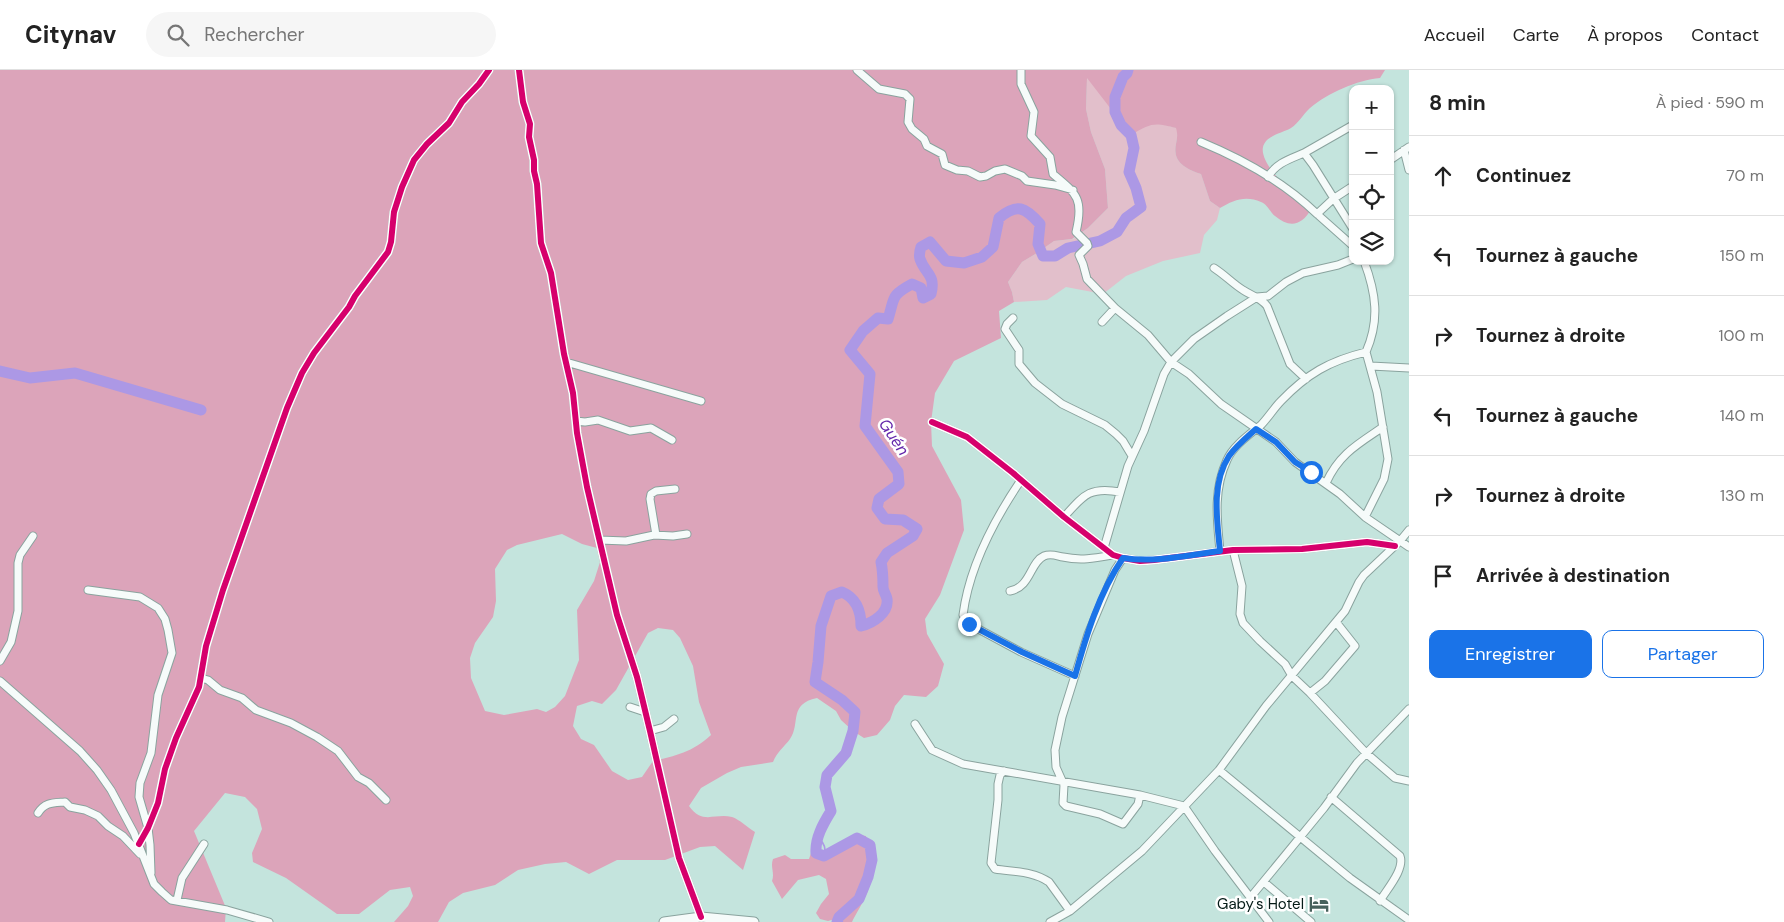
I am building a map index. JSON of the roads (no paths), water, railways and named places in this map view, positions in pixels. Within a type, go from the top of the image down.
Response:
[{"type":"main road","points":[[664,922],[701,917],[754,922]]},
{"type":"street","points":[[138,844],[148,828],[158,803],[165,769],[176,738],[197,692],[206,646],[223,590],[287,408],[302,373],[314,353],[388,252],[394,212],[402,187],[414,160],[426,144],[449,122],[462,102],[479,84],[488,70]]},
{"type":"street","points":[[519,70],[523,102],[530,124],[529,137],[537,184],[541,243],[551,273],[573,394],[583,467],[617,615],[637,678],[679,858],[701,917]]},
{"type":"street","points":[[857,70],[879,89],[905,94],[910,98],[908,122],[912,129],[924,139],[927,146],[942,154],[945,165],[957,170],[968,171],[980,177],[1004,169],[1022,176],[1027,181],[1055,184],[1073,190]]},
{"type":"street","points":[[1021,70],[1021,84],[1034,112],[1031,136],[1050,157],[1053,174],[1073,190],[1079,204],[1076,232],[1088,246],[1079,255],[1087,279],[1115,308],[1148,335],[1171,362],[1189,374],[1221,404],[1276,442],[1295,462],[1340,494],[1364,518],[1398,543],[1409,547]]},
{"type":"street","points":[[1268,177],[1272,169],[1277,165],[1304,153],[1349,127]]},
{"type":"street","points":[[1202,142],[1240,160],[1268,177],[1298,198],[1349,242]]},
{"type":"street","points":[[1394,157],[1407,148]]},
{"type":"street","points":[[1407,148],[1409,170]]},
{"type":"street","points":[[1304,153],[1314,165],[1349,223]]},
{"type":"street","points":[[1317,214],[1333,199],[1349,189]]},
{"type":"street","points":[[1104,548],[1110,534],[1120,492],[1132,456],[1144,431],[1164,374],[1171,362],[1194,339],[1257,298],[1268,296],[1286,282],[1303,273],[1338,266],[1349,261]]},
{"type":"street","points":[[1364,518],[1384,480],[1387,450],[1371,366],[1366,352],[1376,306],[1374,292],[1365,265]]},
{"type":"street","points":[[1214,268],[1267,306],[1290,364],[1306,379]]},
{"type":"street","points":[[1102,322],[1115,308]]},
{"type":"street","points":[[1013,318],[1005,329],[1019,350],[1019,364],[1024,372],[1062,404],[1105,425],[1123,441],[1132,456]]},
{"type":"street","points":[[1220,551],[1216,498],[1221,477],[1230,455],[1284,398],[1306,379],[1325,365],[1366,352]]},
{"type":"street","points":[[566,362],[701,400]]},
{"type":"street","points":[[1371,366],[1409,368]]},
{"type":"street","points":[[576,421],[598,420],[630,431],[651,428],[672,440]]},
{"type":"street","points":[[932,422],[967,437],[1064,517],[1113,555],[1123,558],[1140,561],[1233,550],[1302,549],[1367,542],[1398,543]]},
{"type":"street","points":[[1326,483],[1334,466],[1354,447],[1383,427]]},
{"type":"street","points":[[1021,480],[1006,505],[970,578],[963,614],[969,624],[1022,652],[1075,676]]},
{"type":"street","points":[[656,535],[650,500],[651,494],[656,491],[675,489]]},
{"type":"street","points":[[1064,517],[1082,496],[1092,490],[1106,489],[1120,492]]},
{"type":"street","points":[[1050,922],[1070,911],[1142,852],[1219,770],[1266,706],[1348,606],[1364,575],[1409,530]]},
{"type":"street","points":[[599,540],[626,541],[656,535],[673,536],[687,534]]},
{"type":"street","points":[[0,661],[12,642],[18,611],[18,563],[20,555],[33,536]]},
{"type":"street","points":[[1233,550],[1242,586],[1241,618],[1254,635],[1285,664],[1292,676],[1366,753],[1395,778],[1409,781]]},
{"type":"street","points":[[1010,591],[1019,588],[1023,584],[1037,562],[1045,556],[1088,559],[1113,555]]},
{"type":"street","points":[[1123,558],[1102,597],[1088,634],[1062,717],[1055,750],[1056,767],[1064,788],[1064,805],[1100,814],[1122,824],[1138,804],[1140,795]]},
{"type":"street","points":[[88,590],[140,597],[158,608],[165,618],[172,653],[160,690],[151,753],[139,790],[140,802],[148,828],[151,878]]},
{"type":"street","points":[[1310,693],[1325,681],[1354,646],[1336,622]]},
{"type":"street","points":[[201,678],[208,680],[220,690],[242,698],[256,710],[291,723],[317,736],[338,751],[358,777],[369,783],[386,800]]},
{"type":"street","points":[[0,680],[80,751],[97,770],[111,790],[138,844],[151,878],[162,892],[171,900],[233,911],[269,922]]},
{"type":"street","points":[[630,708],[645,712]]},
{"type":"street","points":[[1250,898],[1366,753],[1409,709]]},
{"type":"street","points":[[650,731],[664,727],[674,719]]},
{"type":"street","points":[[915,724],[932,750],[963,764],[1140,795],[1184,806],[1269,922]]},
{"type":"street","points":[[1219,770],[1350,878],[1409,920]]},
{"type":"street","points":[[1004,771],[1000,776],[998,784],[991,863],[996,869],[1030,874],[1049,882],[1070,911]]},
{"type":"street","points":[[1331,797],[1396,851],[1402,862]]},
{"type":"street","points":[[38,814],[40,809],[49,802],[65,802],[70,807],[98,816],[108,826],[123,836],[142,856]]},
{"type":"street","points":[[176,900],[182,878],[204,844]]},
{"type":"street","points":[[1380,901],[1400,870],[1402,862],[1409,857]]},
{"type":"street","points":[[1264,882],[1311,922]]},
{"type":"waterway","name":"Guén","points":[[837,922],[839,917],[859,899],[868,877],[872,860],[870,845],[857,838],[824,856],[816,853],[818,837],[831,811],[825,787],[827,775],[846,753],[853,731],[855,712],[842,700],[815,682],[821,626],[831,596],[842,592],[851,598],[857,606],[861,626],[883,613],[887,599],[883,588],[881,562],[887,553],[913,536],[917,529],[903,520],[885,519],[877,508],[879,499],[899,484],[898,472],[865,426],[870,374],[850,350],[863,331],[878,318],[888,319],[894,298],[900,291],[912,284],[921,288],[923,298],[931,294],[931,278],[920,259],[921,247],[930,242],[946,261],[964,263],[982,257],[993,247],[999,218],[1005,213],[1016,209],[1021,209],[1030,214],[1040,224],[1038,244],[1043,256],[1055,256],[1068,248],[1100,241],[1117,232],[1126,218],[1141,207],[1129,172],[1134,148],[1131,135],[1121,125],[1115,112],[1115,97],[1128,70]]},
{"type":"waterway","points":[[0,371],[30,378],[75,373],[201,410]]},
{"type":"waterway","points":[[818,838],[824,846],[824,856]]},
{"type":"place","name":"Gaby's Hotel","points":[[1319,904]]}]
